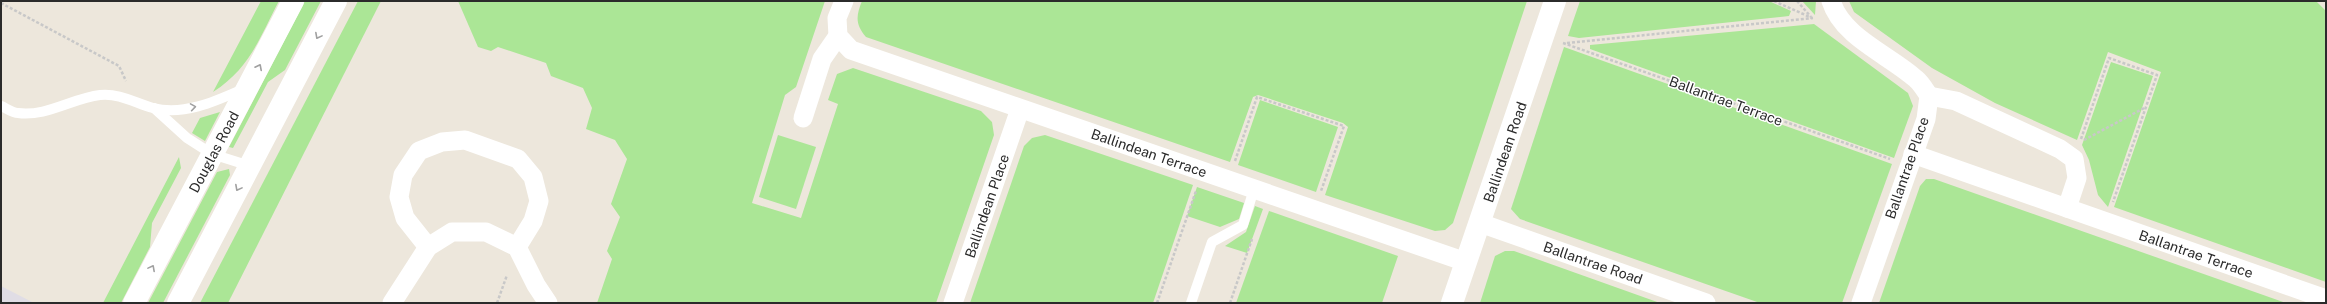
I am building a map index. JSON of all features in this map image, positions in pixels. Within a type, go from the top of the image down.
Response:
[{"type":"main road","name":"Douglas Road","points":[[134,303],[293,1]]},
{"type":"main road","points":[[178,303],[336,1]]},
{"type":"main road","name":"Ballindean Road","points":[[1452,303],[1555,1]]},
{"type":"street","points":[[803,118],[822,59],[838,36],[837,18],[844,1]]},
{"type":"street","points":[[1833,8],[1846,28],[1917,80],[1929,96],[1956,101],[2060,149],[2074,159],[2077,178],[2067,208]]},
{"type":"street","name":"Ballindean Terrace","points":[[838,36],[851,50],[1466,262]]},
{"type":"street","name":"Ballantrae Place","points":[[1861,303],[1926,119],[1929,96]]},
{"type":"street","name":"Ballindean Place","points":[[954,303],[1020,109]]},
{"type":"street","points":[[428,247],[406,218],[399,197],[403,175],[419,151],[442,142],[465,140],[518,159],[533,177],[539,201],[533,221],[517,246]]},
{"type":"street","name":"Ballantrae Terrace","points":[[1911,160],[2067,208],[2326,299]]},
{"type":"street","name":"Ballantrae Road","points":[[1480,223],[1706,303]]},
{"type":"street","points":[[392,303],[428,247],[452,232],[486,232],[517,246],[536,285],[548,303]]},
{"type":"lane","points":[[1,106],[17,114],[40,111],[101,95],[126,97],[154,108],[179,110],[204,106],[249,86]]},
{"type":"lane","points":[[154,108],[187,138],[212,154],[250,166]]},
{"type":"lane","points":[[1191,303],[1212,242],[1243,224],[1254,189]]},
{"type":"path","points":[[1774,1],[1812,18]]},
{"type":"path","points":[[1797,1],[1812,18]]},
{"type":"path","points":[[1,3],[119,66],[125,81],[132,83]]},
{"type":"path","points":[[1565,43],[1812,18],[1833,8]]},
{"type":"path","name":"Ballantrae Terrace","points":[[1544,36],[1911,160]]},
{"type":"path","points":[[2106,222],[2146,107],[2157,75],[2109,58],[2080,142],[2146,107]]},
{"type":"path","points":[[1228,180],[1257,97],[1344,126],[1315,210]]},
{"type":"path","points":[[1157,303],[1202,171]]},
{"type":"path","points":[[1230,303],[1255,231]]},
{"type":"shaded area","points":[[1,286],[34,303],[1,303]]},
{"type":"green space","points":[[261,1],[279,1],[259,40],[245,63],[226,83],[213,92]]},
{"type":"green space","points":[[305,1],[321,1],[285,70],[268,82],[233,148],[229,147]]},
{"type":"green space","points":[[358,1],[381,1],[228,303],[200,303]]},
{"type":"green space","points":[[458,1],[825,1],[796,87],[785,95],[752,203],[801,218],[838,104],[828,100],[837,74],[853,68],[981,111],[992,122],[994,135],[936,303],[597,303],[612,259],[607,251],[620,217],[611,204],[627,159],[615,140],[586,129],[592,108],[583,88],[551,76],[546,63],[498,47],[491,51],[478,47]]},
{"type":"green space","points":[[862,1],[1527,1],[1453,223],[1445,230],[1435,231],[1325,195],[1348,127],[1343,123],[1258,95],[1253,97],[1230,162],[866,37],[858,24],[858,16]]},
{"type":"green space","points":[[1580,1],[1769,1],[1791,11],[1789,16],[1579,38],[1568,36]]},
{"type":"green space","points":[[1802,1],[1816,1],[1815,15]]},
{"type":"green space","points":[[1849,1],[2316,1],[2326,11],[2326,282],[2114,207],[2161,72],[2108,52],[2077,140],[1995,103],[1932,68],[1854,12]]},
{"type":"green space","points":[[1814,24],[1908,93],[1913,106],[1894,158],[1590,49],[1590,45]]},
{"type":"green space","points":[[1564,47],[1892,164],[1842,303],[1760,303],[1520,219],[1511,209]]},
{"type":"green space","points":[[2111,62],[2153,76],[2108,207],[2098,195],[2089,160],[2082,145]]},
{"type":"green space","points":[[1260,100],[1338,127],[1316,192],[1238,165]]},
{"type":"green space","points":[[220,112],[205,141],[192,133],[200,118]]},
{"type":"green space","points":[[778,135],[816,147],[796,209],[759,197]]},
{"type":"green space","points":[[1045,135],[1193,185],[1153,303],[970,303],[1024,146],[1032,138]]},
{"type":"green space","points":[[179,157],[181,168],[152,223],[150,247],[121,303],[103,303]]},
{"type":"green space","points":[[229,169],[230,175],[163,303],[148,303],[217,172]]},
{"type":"green space","points":[[1926,179],[1934,179],[2286,303],[1879,303],[1920,186]]},
{"type":"green space","points":[[1197,187],[1244,203],[1239,219],[1220,227],[1187,216]]},
{"type":"green space","points":[[1255,206],[1263,209],[1247,253],[1225,246],[1246,232]]},
{"type":"green space","points":[[1269,211],[1398,256],[1382,303],[1236,303]]},
{"type":"green space","points":[[1505,251],[1514,251],[1660,303],[1480,303],[1495,256]]}]
